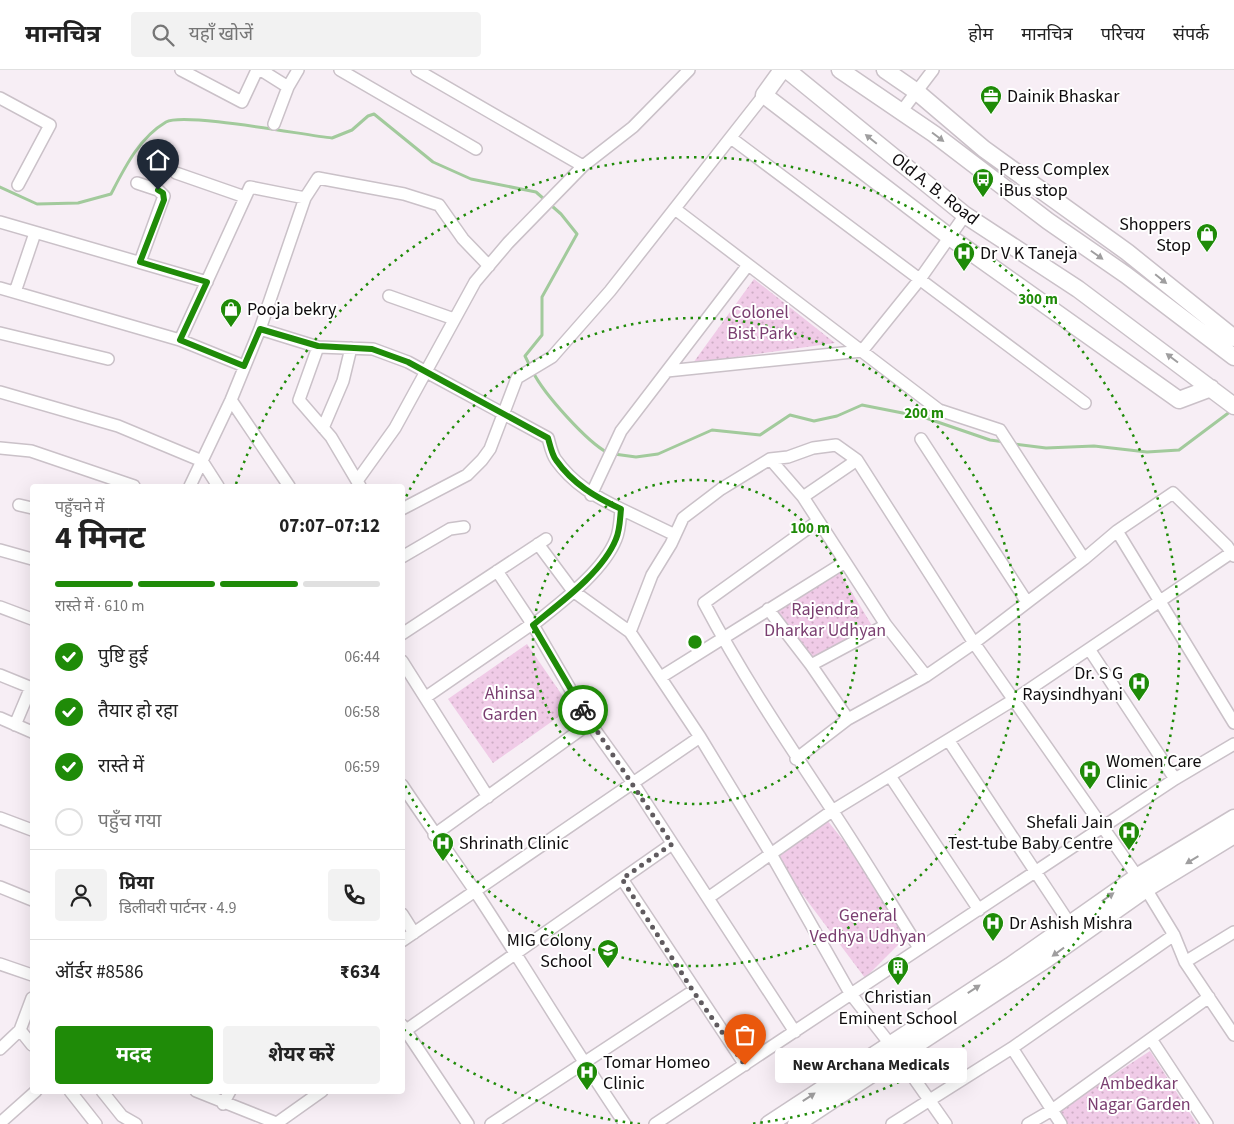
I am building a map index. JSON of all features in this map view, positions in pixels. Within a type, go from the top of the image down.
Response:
[{"type":"main road","points":[[782,70],[764,95],[951,238],[1179,400],[1211,388]]},
{"type":"main road","name":"Old A. B. Road","points":[[787,70],[965,215],[1078,289],[1234,406]]},
{"type":"main road","points":[[840,70],[934,134],[1048,221],[1126,275],[1234,357]]},
{"type":"main road","points":[[885,70],[917,92],[984,149],[1127,252],[1234,338]]},
{"type":"main road","points":[[769,1124],[1048,958],[1142,883],[1234,818]]},
{"type":"main road","points":[[796,1124],[894,1050],[1070,924],[1142,883],[1234,835]]},
{"type":"street","points":[[181,70],[242,102],[257,70]]},
{"type":"street","points":[[261,70],[288,87]]},
{"type":"street","points":[[274,124],[288,87],[298,70]]},
{"type":"street","points":[[340,70],[476,149]]},
{"type":"street","points":[[417,70],[583,166]]},
{"type":"street","points":[[318,346],[299,400],[323,428],[359,484],[395,428],[475,282],[583,166],[633,127],[689,70]]},
{"type":"street","points":[[901,112],[933,70]]},
{"type":"street","points":[[405,506],[467,475],[490,449],[517,378],[552,357],[610,291],[764,95]]},
{"type":"street","points":[[0,98],[50,125],[18,185]]},
{"type":"street","points":[[731,138],[1085,403]]},
{"type":"street","points":[[176,173],[245,197]]},
{"type":"street","points":[[191,484],[231,400],[260,329],[305,198],[318,178],[404,194],[439,205],[463,239],[489,266]]},
{"type":"street","points":[[137,183],[158,190],[164,196],[140,262]]},
{"type":"street","points":[[180,340],[250,187],[305,198]]},
{"type":"street","points":[[675,210],[938,410],[1000,430],[1084,559]]},
{"type":"street","points":[[667,371],[862,351],[951,238],[965,215]]},
{"type":"street","points":[[0,222],[207,282]]},
{"type":"street","points":[[15,292],[35,233]]},
{"type":"street","points":[[591,495],[621,431],[748,265]]},
{"type":"street","points":[[0,288],[180,340],[244,366]]},
{"type":"street","points":[[389,296],[454,319]]},
{"type":"street","points":[[260,329],[318,346],[372,349],[427,372],[548,438],[555,459],[591,495],[675,536]]},
{"type":"street","points":[[1,336],[108,359]]},
{"type":"street","points":[[323,428],[343,381],[351,348]]},
{"type":"street","points":[[0,392],[118,426],[202,461],[217,484]]},
{"type":"street","points":[[231,400],[288,484]]},
{"type":"street","points":[[921,439],[1027,602]]},
{"type":"street","points":[[630,632],[652,575],[675,536],[682,518],[721,489],[770,459],[788,457],[813,448],[836,445],[857,460],[974,643],[1142,883],[1174,935],[1185,962],[1209,997],[1229,1017],[1234,1036]]},
{"type":"street","points":[[0,448],[31,452],[128,484]]},
{"type":"street","points":[[770,459],[803,497],[886,625],[926,676]]},
{"type":"street","points":[[803,497],[857,460]]},
{"type":"street","points":[[708,898],[832,811],[1015,699],[1231,549],[1173,493],[1117,531],[1084,559],[974,643],[926,676],[848,719],[796,759]]},
{"type":"street","points":[[19,505],[30,508]]},
{"type":"street","points":[[426,697],[533,625],[573,591],[610,550],[617,538],[621,509]]},
{"type":"street","points":[[818,521],[704,603],[723,640],[796,759],[832,811],[918,948]]},
{"type":"street","points":[[405,555],[450,529],[464,527]]},
{"type":"street","points":[[1117,531],[1234,723]]},
{"type":"street","points":[[405,632],[542,541],[573,591],[630,632],[700,737],[771,854],[850,993],[930,1099],[946,1124]]},
{"type":"street","points":[[0,550],[30,558]]},
{"type":"street","points":[[661,677],[845,562]]},
{"type":"street","points":[[497,571],[533,625],[590,723],[633,783],[796,1032]]},
{"type":"street","points":[[0,607],[30,618]]},
{"type":"street","points":[[768,609],[848,719]]},
{"type":"street","points":[[811,666],[886,625]]},
{"type":"street","points":[[1089,649],[1175,779]]},
{"type":"street","points":[[405,666],[488,797]]},
{"type":"street","points":[[0,675],[30,687]]},
{"type":"street","points":[[15,725],[30,692]]},
{"type":"street","points":[[0,718],[30,731]]},
{"type":"street","points":[[434,835],[590,723]]},
{"type":"street","points":[[405,939],[700,737]]},
{"type":"street","points":[[949,741],[1070,924]]},
{"type":"street","points":[[655,1124],[1175,779],[1234,744]]},
{"type":"street","points":[[890,776],[979,910]]},
{"type":"street","points":[[405,790],[434,835],[474,890],[583,1063],[625,1124]]},
{"type":"street","points":[[0,818],[30,829]]},
{"type":"street","points":[[405,1029],[672,844]]},
{"type":"street","points":[[622,879],[693,991],[745,1065]]},
{"type":"street","points":[[0,888],[30,899]]},
{"type":"street","points":[[405,919],[414,933]]},
{"type":"street","points":[[1185,962],[1234,932]]},
{"type":"street","points":[[892,1124],[1012,1048],[1174,935]]},
{"type":"street","points":[[0,964],[30,974]]},
{"type":"street","points":[[491,1124],[693,991]]},
{"type":"street","points":[[1028,1124],[1052,1110],[1209,997]]},
{"type":"street","points":[[0,1049],[20,1030],[30,1008]]},
{"type":"street","points":[[20,1030],[30,1042]]},
{"type":"street","points":[[405,1031],[468,1124]]},
{"type":"street","points":[[1152,1039],[1207,1124]]},
{"type":"street","points":[[1012,1048],[1061,1124]]},
{"type":"street","points":[[0,1123],[33,1094]]},
{"type":"street","points":[[72,1094],[91,1122]]},
{"type":"street","points":[[104,1094],[122,1116],[132,1123]]},
{"type":"street","points":[[202,1094],[278,1124],[318,1094]]},
{"type":"street","points":[[224,1104],[229,1094]]},
{"type":"green space","name":"Colonel Bist Park","points":[[754,279],[835,343],[693,363]]},
{"type":"green space","name":"Rajendra Dharkar Udhyan","points":[[839,571],[874,629],[810,667],[776,610]]},
{"type":"green space","name":"Ahinsa Garden","points":[[527,644],[571,708],[493,763],[448,699]]},
{"type":"green space","name":"General Vedhya Udhyan","points":[[827,820],[914,929],[865,978],[776,859]]},
{"type":"green space","name":"Ambedkar Nagar Garden","points":[[1150,1051],[1197,1124],[1068,1124],[1059,1110]]},
{"type":"waterway","points":[[0,187],[37,204],[78,203],[111,194],[127,164],[140,145],[166,122],[177,120],[219,122],[332,138],[352,130],[368,116],[374,114],[433,162],[471,179],[536,192],[561,214],[577,234],[542,297],[542,335],[525,356],[530,366]]},
{"type":"waterway","points":[[533,372],[546,392],[567,417],[589,439],[608,453]]},
{"type":"waterway","points":[[614,454],[636,457],[658,454],[712,430],[760,435],[790,415],[814,421],[837,416],[862,405],[923,417],[990,440],[1005,442]]},
{"type":"waterway","points":[[1013,444],[1046,448],[1094,446],[1147,452],[1179,450],[1231,411]]},
{"type":"way so far","points":[[583,710],[672,844],[622,879],[693,991],[745,1065]]},
{"type":"place","name":"Dainik Bhaskar","points":[[991,115]]},
{"type":"place","name":"Press Complex iBus stop","points":[[983,198]]},
{"type":"place","name":"Shoppers Stop","points":[[1207,253]]},
{"type":"place","name":"Dr V K Taneja","points":[[964,272]]},
{"type":"place","name":"Pooja bekry","points":[[231,328]]},
{"type":"place","name":"Dr. S G Raysindhyani","points":[[1139,702]]},
{"type":"place","name":"Women Care Clinic","points":[[1090,790]]},
{"type":"place","name":"Shefali Jain Test-tube Baby Centre","points":[[1129,851]]},
{"type":"place","name":"Shrinath Clinic","points":[[443,862]]},
{"type":"place","name":"Dr Ashish Mishra","points":[[993,942]]},
{"type":"place","name":"MIG Colony School","points":[[608,969]]},
{"type":"place","name":"Christian Eminent School","points":[[898,986]]},
{"type":"place","name":"New Archana Medicals","points":[[745,1065]]},
{"type":"place","name":"Tomar Homeo Clinic","points":[[587,1091]]},
{"type":"route","points":[[158,190],[163,193],[164,200],[140,262],[207,282],[180,340],[244,366],[260,329],[318,346],[372,349],[408,362],[548,438],[555,459],[583,488],[591,495],[621,509],[617,538],[610,550],[586,579],[562,602],[533,625],[583,710]]}]
